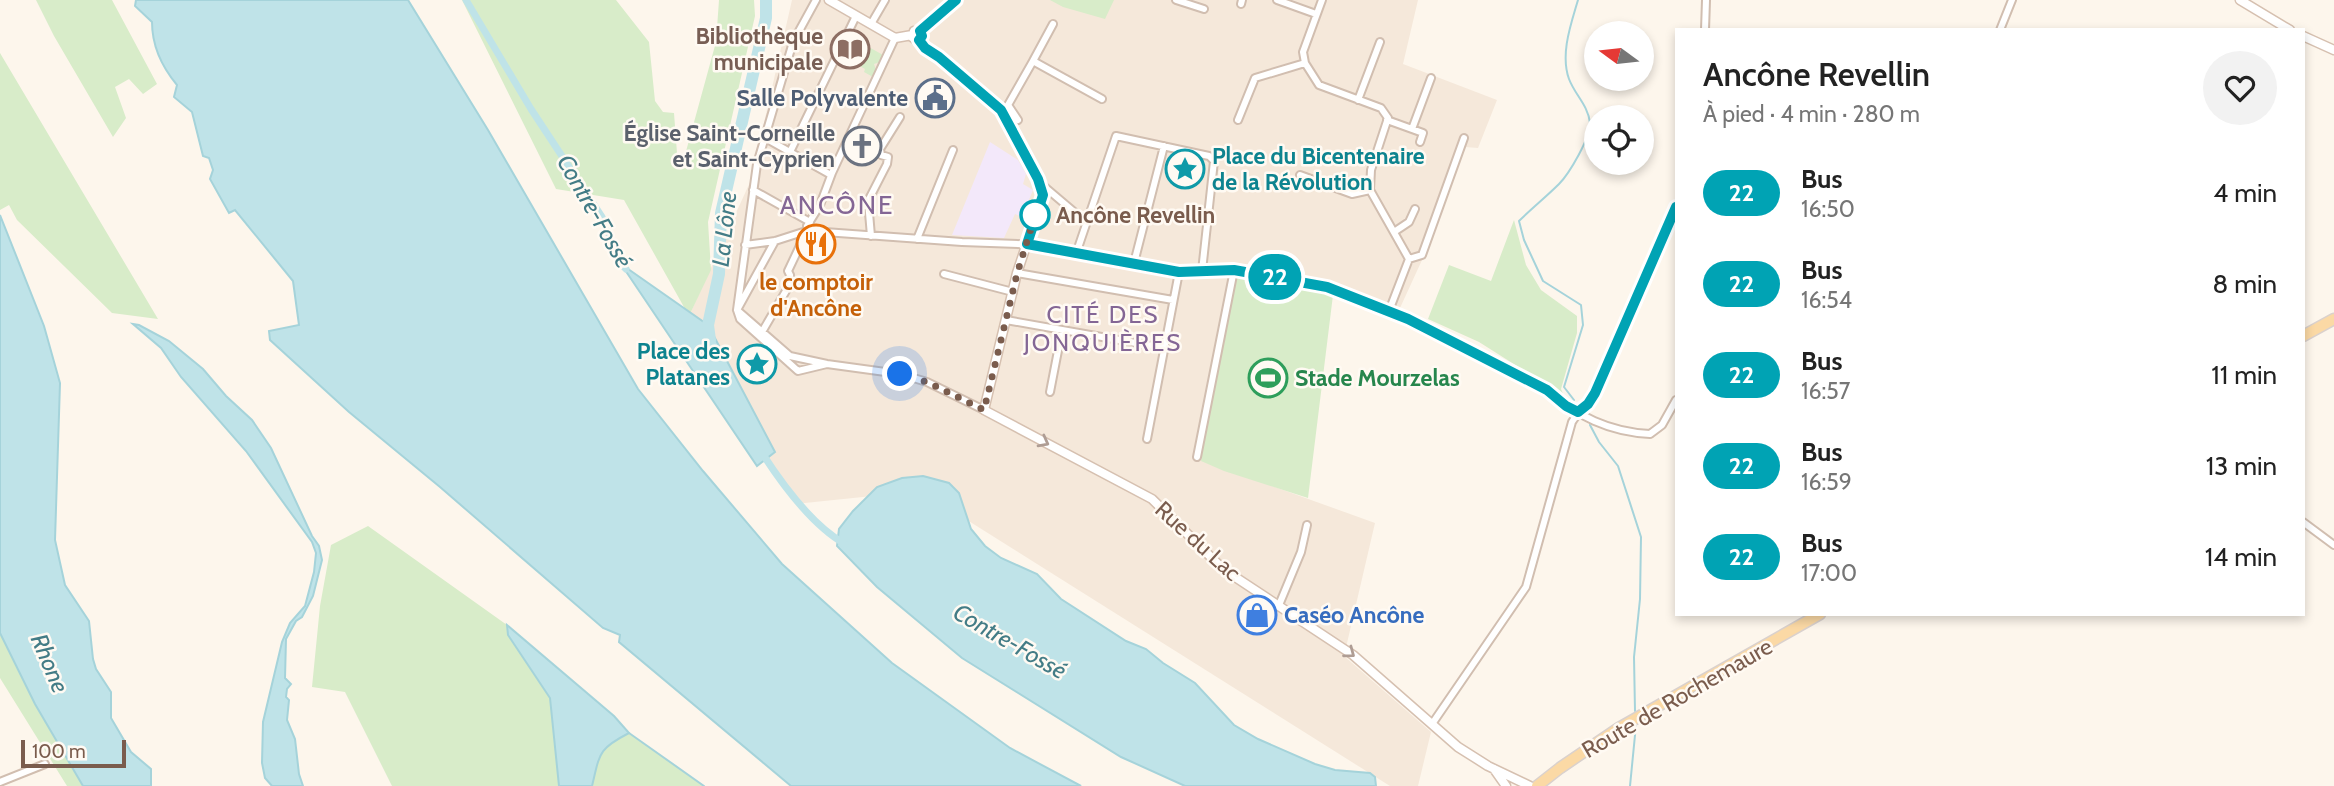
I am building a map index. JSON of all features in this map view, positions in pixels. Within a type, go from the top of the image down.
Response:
[{"type":"main road","points":[[2305,335],[2334,319]]},
{"type":"main road","name":"Route de Rochemaure","points":[[1543,784],[1619,728],[1816,616]]},
{"type":"street","points":[[816,0],[793,42],[765,138],[753,190],[737,310],[740,319],[797,371],[827,364]]},
{"type":"street","points":[[829,0],[895,38],[917,35],[956,0]]},
{"type":"street","points":[[871,24],[885,0]]},
{"type":"street","points":[[1176,0],[1204,9]]},
{"type":"street","points":[[1277,0],[1317,14]]},
{"type":"street","points":[[1322,0],[1303,52],[1305,63],[1319,85],[1381,108],[1387,120],[1423,133],[1420,142]]},
{"type":"street","points":[[1705,28],[1706,0]]},
{"type":"street","points":[[2001,28],[2012,0]]},
{"type":"street","points":[[2240,0],[2287,28]]},
{"type":"street","points":[[790,152],[856,16]]},
{"type":"street","points":[[1004,107],[1053,24]]},
{"type":"street","points":[[917,35],[925,48],[1018,120]]},
{"type":"street","points":[[2305,37],[2334,50]]},
{"type":"street","points":[[790,275],[788,271],[792,261],[895,38]]},
{"type":"street","points":[[1358,100],[1380,43]]},
{"type":"street","points":[[1033,61],[1102,99]]},
{"type":"street","points":[[1238,120],[1255,78],[1305,63]]},
{"type":"street","points":[[1412,129],[1430,78]]},
{"type":"street","points":[[984,410],[1017,274],[1043,195],[1040,183],[1004,107]]},
{"type":"street","points":[[871,236],[869,201],[888,157],[881,155],[880,149],[900,117]]},
{"type":"street","points":[[1387,120],[1371,170],[1370,190],[1409,259]]},
{"type":"street","points":[[1077,251],[1116,136],[1209,156],[1214,162],[1202,271]]},
{"type":"street","points":[[765,138],[831,175]]},
{"type":"street","points":[[1389,311],[1409,259],[1422,254],[1464,138]]},
{"type":"street","points":[[1134,263],[1164,146]]},
{"type":"street","points":[[917,239],[953,150]]},
{"type":"street","points":[[1300,175],[1352,194],[1370,190]]},
{"type":"street","points":[[1040,183],[1086,222]]},
{"type":"street","points":[[753,190],[807,229]]},
{"type":"street","points":[[1394,232],[1409,222],[1415,209]]},
{"type":"street","points":[[1432,724],[1526,587],[1572,422],[1595,393],[1675,209]]},
{"type":"street","points":[[745,245],[775,242],[807,229],[871,236],[1027,244],[1077,251],[1179,272],[1234,270],[1327,287],[1408,319],[1547,390],[1590,421],[1609,428],[1650,434],[1662,425],[1675,402]]},
{"type":"street","points":[[737,310],[775,242]]},
{"type":"street","points":[[1197,457],[1234,270]]},
{"type":"street","points":[[1147,439],[1179,272]]},
{"type":"street","points":[[944,274],[1013,292]]},
{"type":"street","points":[[1017,274],[1173,300]]},
{"type":"street","points":[[762,332],[790,284]]},
{"type":"street","points":[[737,310],[790,356],[827,364]]},
{"type":"street","points":[[1006,320],[1164,348]]},
{"type":"street","points":[[1049,391],[1062,330]]},
{"type":"street","name":"Rue du Lac","points":[[827,364],[900,374],[927,382],[1152,499],[1223,569],[1353,655],[1458,747],[1494,769],[1530,786]]},
{"type":"street","points":[[2305,523],[2334,545]]},
{"type":"street","points":[[1279,605],[1301,552],[1307,525]]},
{"type":"street","points":[[0,782],[45,764]]},
{"type":"street","points":[[1494,769],[1506,786]]},
{"type":"shaded area","points":[[792,0],[1418,0],[1403,64],[1497,100],[1478,148],[1465,147],[1422,260],[1400,308],[1257,271],[1244,281],[1202,444],[1203,461],[1375,523],[1344,656],[1431,732],[1418,786],[1390,786],[921,491],[795,504],[689,316],[751,180]]},
{"type":"shaded area","points":[[990,142],[1018,160],[1026,174],[1023,184],[1033,190],[1022,217],[1015,214],[1004,238],[952,235]]},
{"type":"green space","points":[[36,0],[112,0],[157,84],[143,94],[129,79],[115,87],[126,118],[113,137],[54,36]]},
{"type":"green space","points":[[462,0],[616,0],[649,42],[655,101],[663,112],[674,113],[677,153],[685,155],[716,42],[719,0],[754,0],[755,16],[708,222],[711,270],[689,316],[624,200],[556,189]]},
{"type":"green space","points":[[1050,0],[1114,0],[1105,19],[1063,7]]},
{"type":"green space","points":[[855,42],[864,49],[867,46],[883,55],[880,62],[874,64],[876,70],[873,77],[847,59]]},
{"type":"green space","points":[[0,53],[158,319],[112,313],[17,220],[9,205],[0,210]]},
{"type":"green space","points":[[1514,220],[1526,265],[1541,290],[1577,316],[1577,333],[1561,389],[1564,396],[1479,342],[1428,319],[1449,265],[1491,281]]},
{"type":"green space","name":"Stade Mourzelas","points":[[1230,276],[1282,282],[1333,295],[1308,498],[1201,461]]},
{"type":"green space","points":[[368,526],[507,625],[508,635],[550,698],[559,786],[392,786],[345,692],[312,687],[320,606],[331,545]]},
{"type":"green space","points":[[0,633],[35,704],[83,786],[67,786],[0,678]]},
{"type":"green space","points":[[629,733],[704,786],[592,786],[602,753],[611,743]]},
{"type":"water","points":[[136,0],[408,0],[488,130],[638,389],[782,564],[892,663],[1010,748],[1081,786],[791,786],[619,642],[620,635],[603,628],[349,412],[270,340],[269,331],[299,325],[293,281],[235,210],[229,213],[210,179],[213,170],[209,158],[203,156],[192,112],[174,97],[177,85],[159,56],[152,22],[135,6]]},
{"type":"water","name":"Rhone","points":[[0,215],[44,326],[60,383],[55,540],[65,585],[89,621],[96,669],[111,692],[111,718],[131,752],[151,769],[151,786],[83,786],[35,704],[0,633]]},
{"type":"water","points":[[621,264],[708,325],[775,452],[757,466]]},
{"type":"water","points":[[133,324],[169,341],[203,369],[226,396],[252,420],[271,448],[319,546],[322,560],[313,596],[286,639],[285,678],[291,684],[286,697],[289,700],[287,720],[295,739],[303,786],[272,786],[265,778],[262,763],[263,722],[282,642],[290,623],[305,606],[314,572],[316,553],[312,542],[246,451],[181,377],[161,348]]},
{"type":"water","points":[[923,476],[949,483],[959,493],[971,529],[985,546],[1001,558],[1037,574],[1061,599],[1126,641],[1146,649],[1195,683],[1234,725],[1258,739],[1315,764],[1335,770],[1370,773],[1375,777],[1376,786],[1185,786],[1121,757],[962,658],[877,587],[837,546],[839,529],[877,487],[902,478]]},
{"type":"water","points":[[507,625],[614,716],[629,733],[611,743],[602,753],[592,786],[559,786],[550,698],[508,635]]},
{"type":"waterway","name":"Contre-Fossé","points":[[466,0],[531,109],[602,217],[621,264],[626,269]]},
{"type":"waterway","name":"La Lône","points":[[710,340],[708,325],[719,274],[721,213],[766,18],[766,0]]},
{"type":"waterway","points":[[1574,400],[1564,387],[1583,325],[1581,305],[1543,281],[1524,240],[1519,221],[1563,179],[1587,137],[1589,117],[1569,79],[1566,59],[1578,0]]},
{"type":"waterway","points":[[1590,425],[1599,442],[1618,466],[1641,537],[1640,599],[1634,657],[1635,711]]},
{"type":"waterway","name":"Contre-Fossé","points":[[762,453],[810,515],[821,527],[845,544]]},
{"type":"waterway","points":[[1630,786],[1636,725]]},
{"type":"waterway","points":[[629,733],[704,786]]},
{"type":"bus line","name":"22","points":[[956,0],[920,31],[922,36],[919,40],[925,48],[1001,110],[1038,179],[1043,195],[1027,244],[1179,272],[1234,270],[1327,287],[1408,319],[1547,390],[1578,412],[1588,404],[1595,393],[1675,209]]},
{"type":"place","name":"Bibliothèque municipale","points":[[850,49]]},
{"type":"place","name":"Salle Polyvalente","points":[[935,98]]},
{"type":"place","name":"Église Saint-Corneille et Saint-Cyprien","points":[[862,146]]},
{"type":"place","name":"Place du Bicentenaire de la Révolution","points":[[1185,169]]},
{"type":"place","name":"Ancône Revellin","points":[[1035,215]]},
{"type":"place","name":"le comptoir d'Ancône","points":[[816,244]]},
{"type":"place","name":"Place des Platanes","points":[[757,364]]},
{"type":"place","name":"Stade Mourzelas","points":[[1268,378]]},
{"type":"place","name":"Caséo Ancône","points":[[1257,615]]},
{"type":"district","name":"ANCÔNE","points":[[837,205]]},
{"type":"district","name":"CITÉ DES JONQUIÈRES","points":[[1103,328]]},
{"type":"route","points":[[900,374],[927,382],[984,410],[1017,274],[1035,215]]}]
